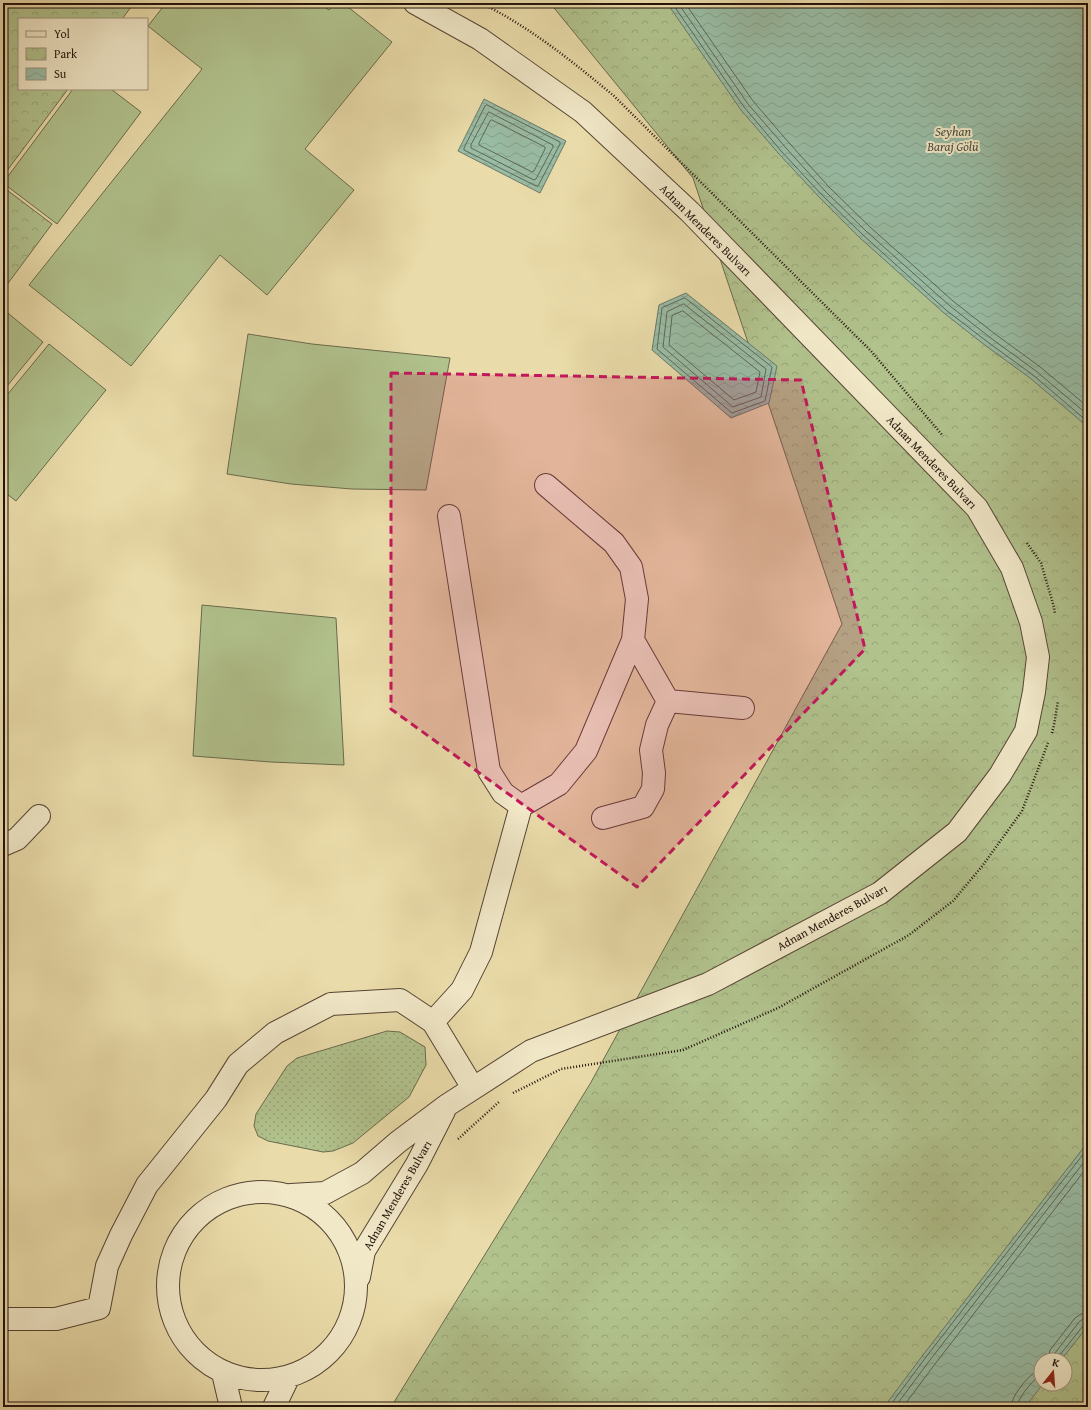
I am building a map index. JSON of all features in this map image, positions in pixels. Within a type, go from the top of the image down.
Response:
[{"type":"street","name":"Adnan Menderes Bulvarı","points":[[415,3],[480,39],[583,112],[690,212],[977,508],[1012,568],[1031,622],[1038,657],[1034,692],[1026,731],[1000,775],[957,832],[880,893],[708,984],[531,1051],[446,1106],[398,1142],[362,1173],[325,1193],[290,1195],[260,1191],[231,1196],[204,1211],[182,1234],[170,1264],[168,1297],[177,1328],[196,1354],[223,1373],[254,1380],[288,1378],[316,1364],[338,1343],[352,1317],[364,1251],[417,1164],[446,1106]]},
{"type":"street","points":[[434,1022],[462,990],[481,952],[521,806],[559,784],[586,750],[633,640],[637,599],[631,567],[614,543],[546,485]]},
{"type":"street","points":[[449,516],[489,771],[503,793],[521,806]]},
{"type":"street","points":[[633,640],[668,701]]},
{"type":"street","points":[[668,701],[743,708]]},
{"type":"street","points":[[603,818],[643,807],[650,795],[653,789],[651,750],[658,725],[668,701]]},
{"type":"street","points":[[3,845],[17,839],[39,816]]},
{"type":"street","points":[[3,1319],[56,1319],[99,1308],[107,1266],[147,1185],[216,1099],[238,1064],[275,1033],[331,1004],[400,1000],[434,1022],[473,1088]]},
{"type":"street","name":"Adnan Menderes Bulvarı","points":[[290,1195],[318,1209],[339,1230],[353,1257],[357,1287]]},
{"type":"street","points":[[223,1373],[231,1407]]},
{"type":"street","points":[[274,1407],[288,1378]]},
{"type":"path","points":[[481,3],[508,16],[573,62],[614,96],[871,352],[948,442]]},
{"type":"path","points":[[1024,539],[1041,563],[1055,615]]},
{"type":"path","points":[[512,1094],[561,1069],[683,1050],[778,1008],[909,935],[953,901],[983,865],[1022,811],[1054,725],[1059,698]]},
{"type":"path","points":[[454,1143],[505,1097]]},
{"type":"highlighted area","points":[[391,373],[801,380],[865,649],[637,887],[391,709]]},
{"type":"green space","points":[[3,3],[134,3],[123,18],[18,18],[18,90],[67,90],[3,176]]},
{"type":"green space","points":[[166,3],[319,3],[329,10],[335,3],[343,3],[392,42],[305,149],[354,190],[267,295],[220,255],[131,366],[29,285],[202,69],[148,26]]},
{"type":"green space","points":[[550,3],[1088,3],[1088,1407],[391,1407],[590,1084],[842,624],[693,178]]},
{"type":"green space","points":[[72,90],[112,90],[141,112],[57,224],[3,183]]},
{"type":"green space","points":[[3,187],[52,224],[3,290]]},
{"type":"green space","points":[[3,309],[43,342],[3,391]]},
{"type":"green space","points":[[248,334],[312,344],[450,358],[426,490],[352,489],[291,484],[227,474]]},
{"type":"green space","points":[[49,344],[106,390],[16,501],[3,491],[3,400]]},
{"type":"green space","points":[[202,605],[336,618],[344,765],[271,762],[193,756]]},
{"type":"green space","points":[[387,1031],[400,1032],[425,1047],[426,1065],[409,1097],[353,1143],[333,1151],[323,1152],[268,1141],[258,1136],[254,1126],[256,1114],[287,1066],[297,1058]]},
{"type":"water","name":"Seyhan Baraj Gölü","points":[[667,3],[1088,3],[1088,427],[1030,378],[944,313],[860,238],[819,197],[741,110]]},
{"type":"water","points":[[484,99],[566,141],[540,193],[458,151]]},
{"type":"water","points":[[686,293],[777,366],[769,403],[731,418],[652,350],[659,305]]},
{"type":"water","points":[[1088,1142],[1088,1326],[1067,1352],[1033,1352],[1033,1392],[1037,1392],[1025,1407],[884,1407]]}]
